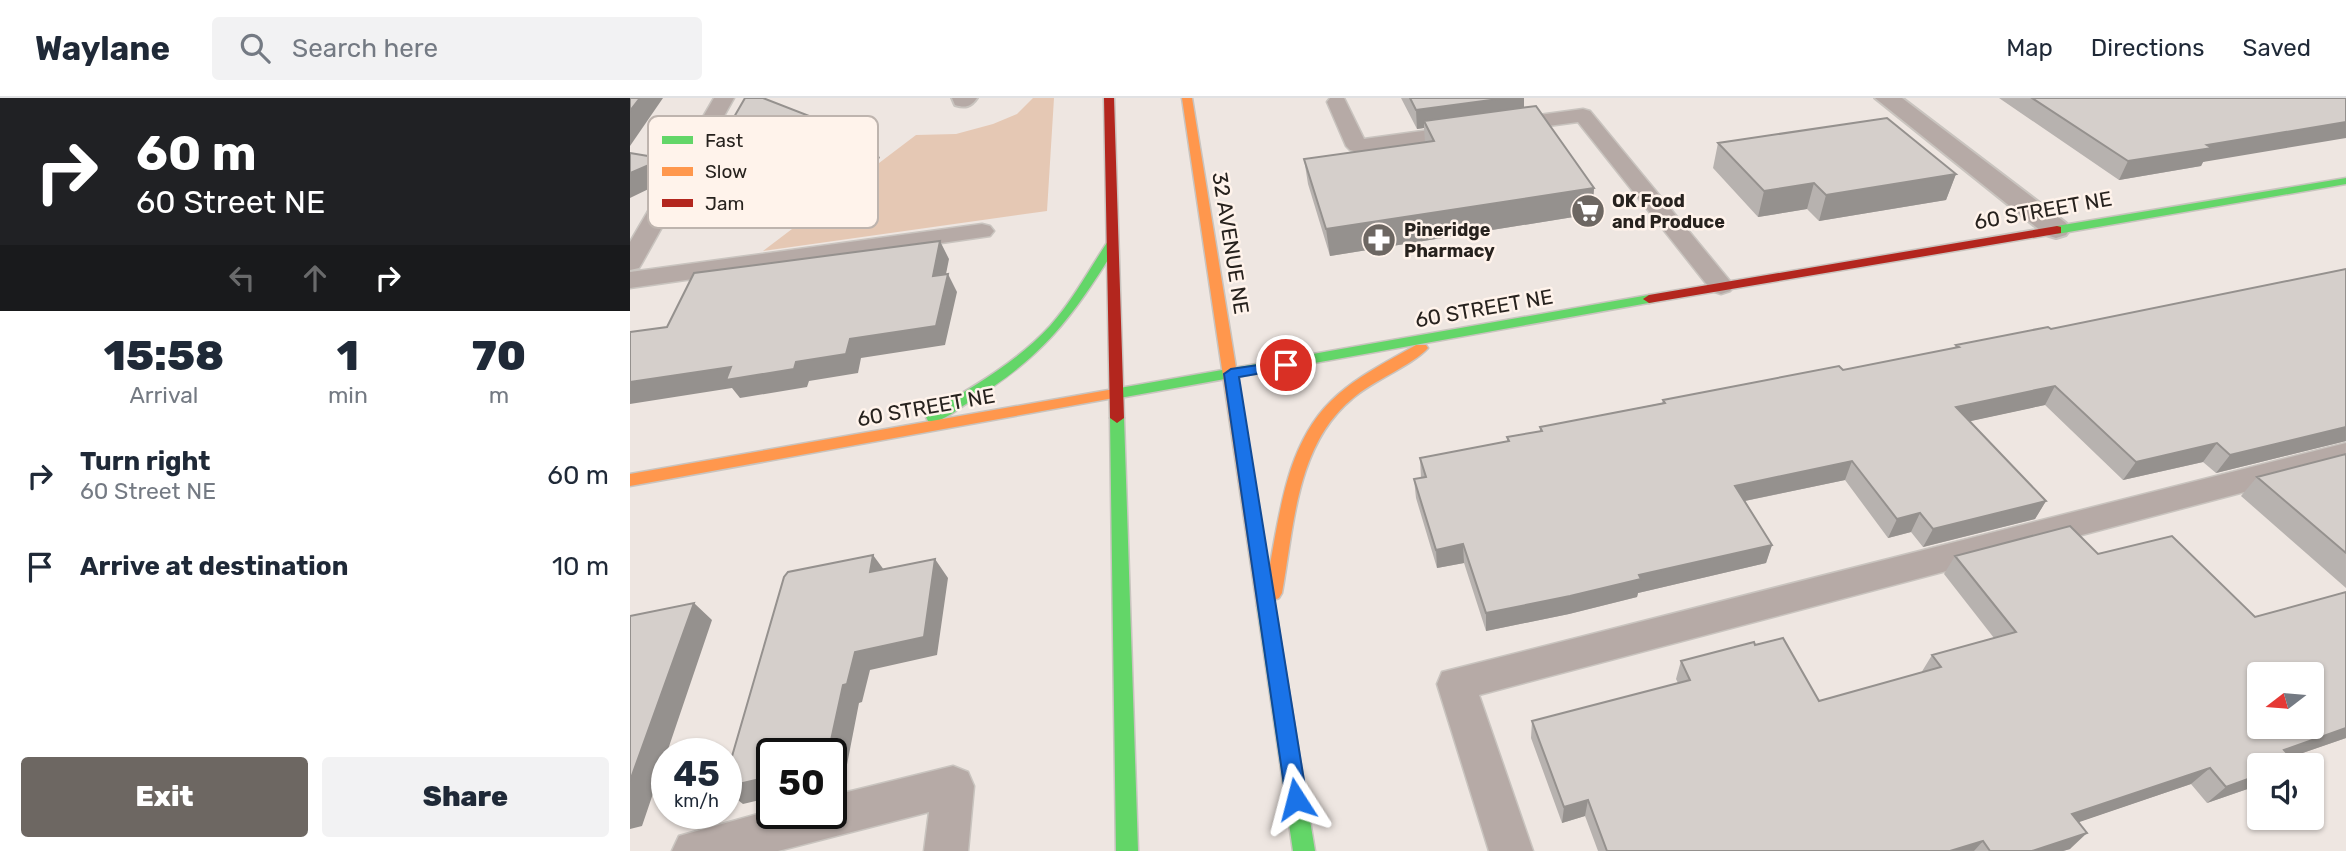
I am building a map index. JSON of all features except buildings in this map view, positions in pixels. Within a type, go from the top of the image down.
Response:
[{"type":"main road","points":[[1109,98],[1127,851]]},
{"type":"main road","name":"32 AVENUE NE","points":[[1187,98],[1304,851]]},
{"type":"main road","name":"60 STREET NE","points":[[630,480],[1721,286],[2346,181]]},
{"type":"main road","points":[[907,432],[981,390],[1014,366],[1055,328],[1112,244]]},
{"type":"main road","points":[[1268,616],[1304,453],[1326,415],[1364,383],[1438,338]]},
{"type":"street","points":[[1887,98],[2056,229]]},
{"type":"lane","points":[[714,116],[724,98]]},
{"type":"lane","points":[[1337,102],[1357,146],[1583,116],[1721,286]]},
{"type":"lane","points":[[630,263],[650,228]]},
{"type":"lane","points":[[630,280],[982,231]]},
{"type":"lane","points":[[1511,851],[1456,684],[2346,454]]},
{"type":"lane","points":[[694,851],[953,786],[946,851]]},
{"type":"shaded area","points":[[1033,98],[1054,98],[1047,211],[763,251],[793,228],[878,228],[878,164],[916,135],[956,134],[1017,114]]},
{"type":"traffic: fast","points":[[2057,230],[2346,181]]},
{"type":"traffic: fast","points":[[933,417],[997,378],[1041,342],[1070,309],[1112,244]]},
{"type":"traffic: fast","points":[[1114,394],[1649,299]]},
{"type":"traffic: fast","points":[[1117,418],[1127,851]]},
{"type":"traffic: fast","points":[[1266,606],[1304,851]]},
{"type":"traffic: slow","points":[[1187,98],[1266,606]]},
{"type":"traffic: slow","points":[[1273,593],[1291,498],[1305,451],[1316,431],[1328,413],[1348,394],[1421,348]]},
{"type":"traffic: slow","points":[[630,480],[1114,394]]},
{"type":"traffic: jam","points":[[1109,98],[1117,418]]},
{"type":"traffic: jam","points":[[1649,299],[2057,230]]},
{"type":"place","name":"OK Food and Produce","points":[[1588,211]]},
{"type":"place","name":"Pineridge Pharmacy","points":[[1379,240]]},
{"type":"route","points":[[1286,365],[1231,374],[1296,799]]}]
